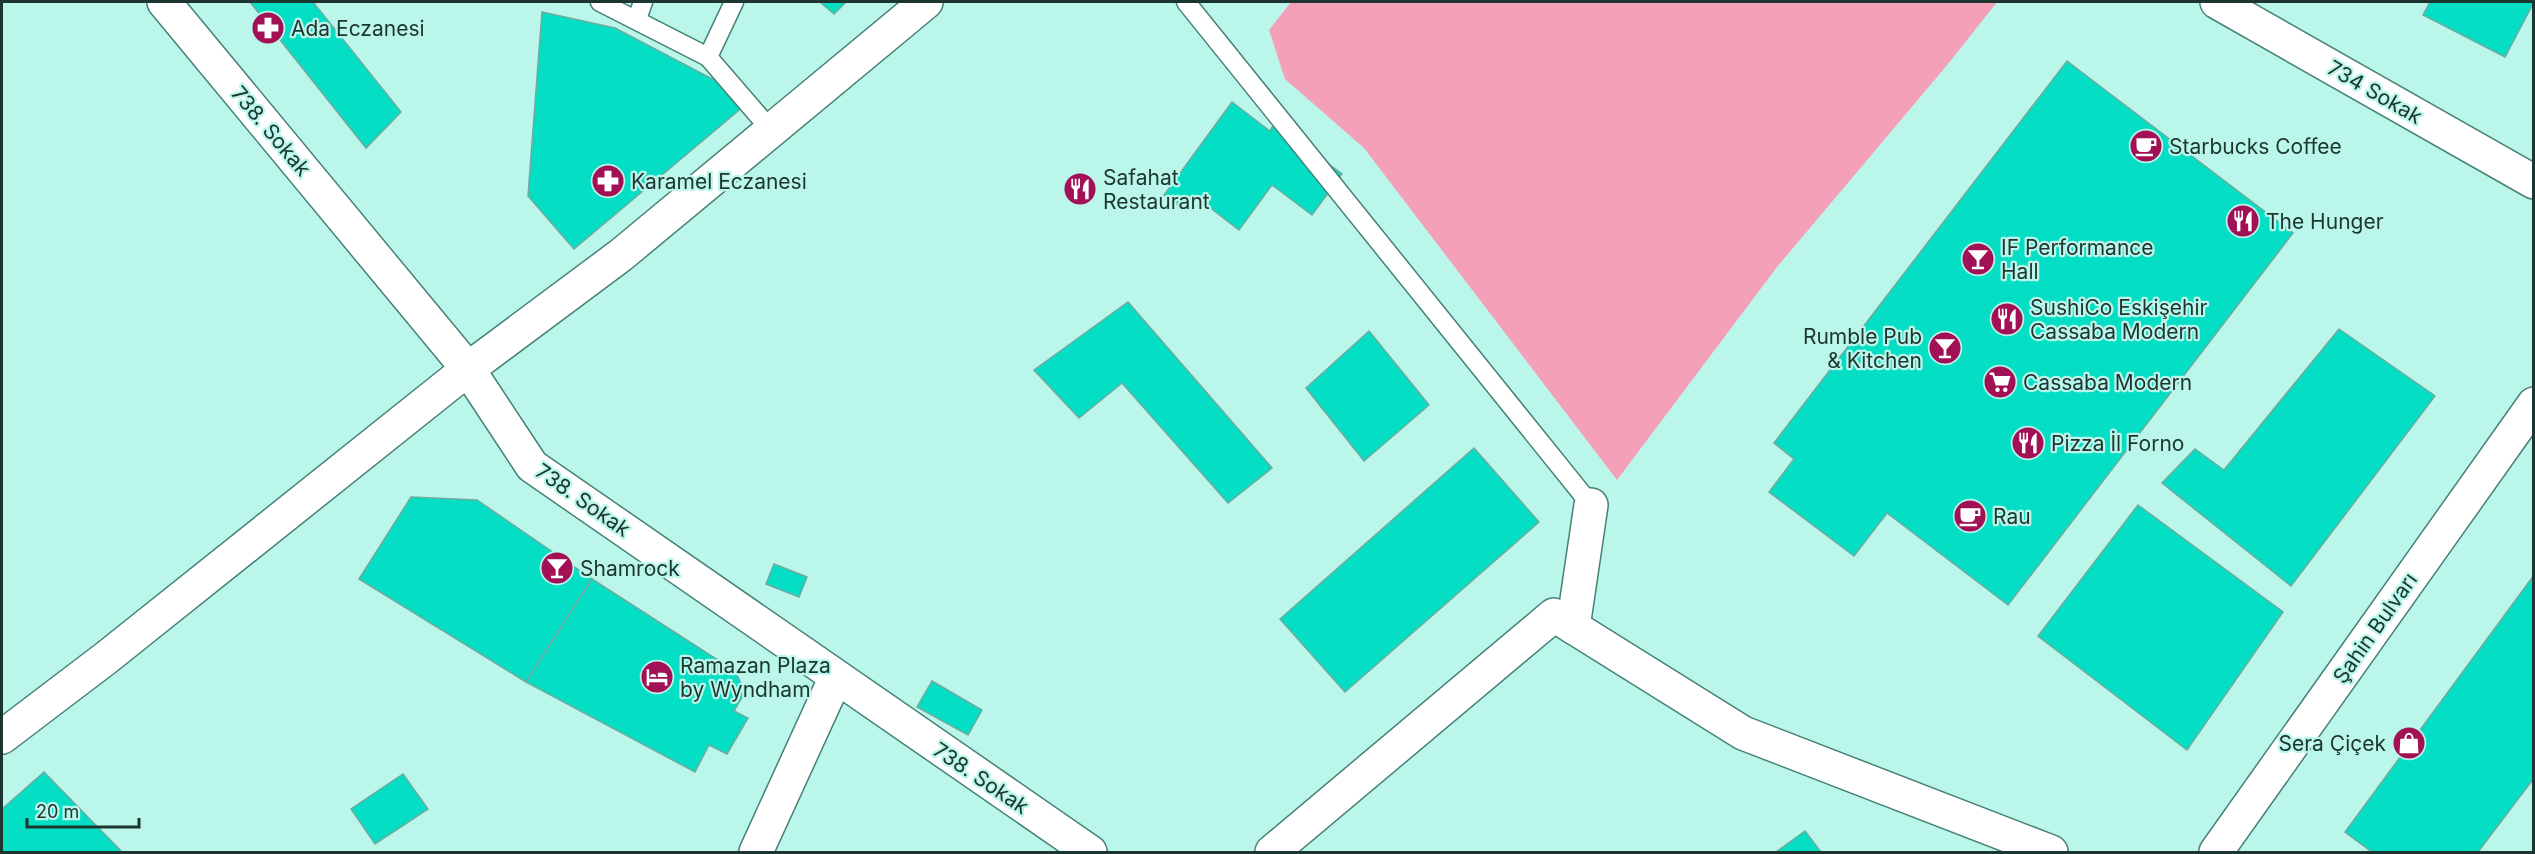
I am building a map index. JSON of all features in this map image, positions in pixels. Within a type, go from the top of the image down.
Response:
[{"type":"street","name":"738. Sokak","points":[[164,2],[468,369],[532,466],[1090,852]]},
{"type":"street","points":[[2,737],[106,658],[468,369],[621,255],[770,129],[926,2]]},
{"type":"street","name":"734 Sokak","points":[[2217,2],[2534,182]]},
{"type":"street","name":"Şahin Bulvarı","points":[[2216,852],[2534,404]]},
{"type":"street","points":[[1573,627],[1591,505]]},
{"type":"street","points":[[1272,852],[1554,615],[1743,733],[2051,852]]},
{"type":"street","points":[[756,852],[836,677]]},
{"type":"lane","points":[[600,2],[708,57],[770,129]]},
{"type":"lane","points":[[637,19],[643,2]]},
{"type":"lane","points":[[708,57],[734,2]]},
{"type":"lane","points":[[1186,2],[1591,505]]},
{"type":"shaded area","points":[[1291,2],[1997,2],[1948,64],[1777,267],[1617,480],[1364,148],[1285,79],[1269,30]]},
{"type":"building","points":[[250,2],[313,2],[401,112],[366,148]]},
{"type":"building","points":[[820,2],[846,2],[834,14]]},
{"type":"building","points":[[2430,2],[2534,2],[2505,57],[2423,15]]},
{"type":"building","points":[[542,12],[615,28],[724,85],[744,106],[574,249],[528,196]]},
{"type":"building","name":"Cassaba Modern","points":[[2067,61],[2293,233],[2008,605],[1887,513],[1854,556],[1769,492],[1794,459],[1774,443]]},
{"type":"building","points":[[1232,102],[1270,131],[1274,124],[1342,174],[1312,215],[1272,185],[1239,230],[1196,197],[1186,211],[1164,195]]},
{"type":"building","points":[[1128,302],[1272,468],[1228,503],[1122,383],[1079,418],[1034,370]]},
{"type":"building","points":[[2339,329],[2435,396],[2291,586],[2162,483],[2195,449],[2224,470]]},
{"type":"building","points":[[1369,331],[1429,405],[1364,461],[1306,388]]},
{"type":"building","points":[[1474,448],[1539,522],[1345,692],[1280,619]]},
{"type":"building","points":[[411,497],[477,500],[592,579],[526,682],[359,579]]},
{"type":"building","points":[[2138,505],[2283,612],[2187,750],[2038,636]]},
{"type":"building","points":[[774,564],[807,577],[799,597],[766,584]]},
{"type":"building","points":[[2534,575],[2534,778],[2478,852],[2372,852],[2345,832]]},
{"type":"building","points":[[592,579],[735,671],[745,692],[734,711],[748,718],[727,754],[709,745],[695,772],[526,682]]},
{"type":"building","points":[[932,681],[982,710],[968,735],[917,707]]},
{"type":"building","points":[[44,772],[122,852],[2,852],[2,809]]},
{"type":"building","points":[[403,774],[428,809],[375,844],[351,809]]},
{"type":"building","points":[[1805,831],[1821,852],[1776,852]]},
{"type":"place","name":"Ada Eczanesi","points":[[268,28]]},
{"type":"place","name":"Starbucks Coffee","points":[[2146,146]]},
{"type":"place","name":"Karamel Eczanesi","points":[[608,181]]},
{"type":"place","name":"Safahat Restaurant","points":[[1080,189]]},
{"type":"place","name":"The Hunger","points":[[2243,221]]},
{"type":"place","name":"IF Performance Hall","points":[[1978,259]]},
{"type":"place","name":"SushiCo Eskişehir Cassaba Modern","points":[[2007,319]]},
{"type":"place","name":"Rumble Pub & Kitchen","points":[[1945,348]]},
{"type":"place","name":"Cassaba Modern","points":[[2000,382]]},
{"type":"place","name":"Pizza İl Forno","points":[[2028,443]]},
{"type":"place","name":"Rau","points":[[1970,516]]},
{"type":"place","name":"Shamrock","points":[[557,568]]},
{"type":"place","name":"Ramazan Plaza by Wyndham","points":[[657,677]]},
{"type":"place","name":"Sera Çiçek","points":[[2409,743]]}]
